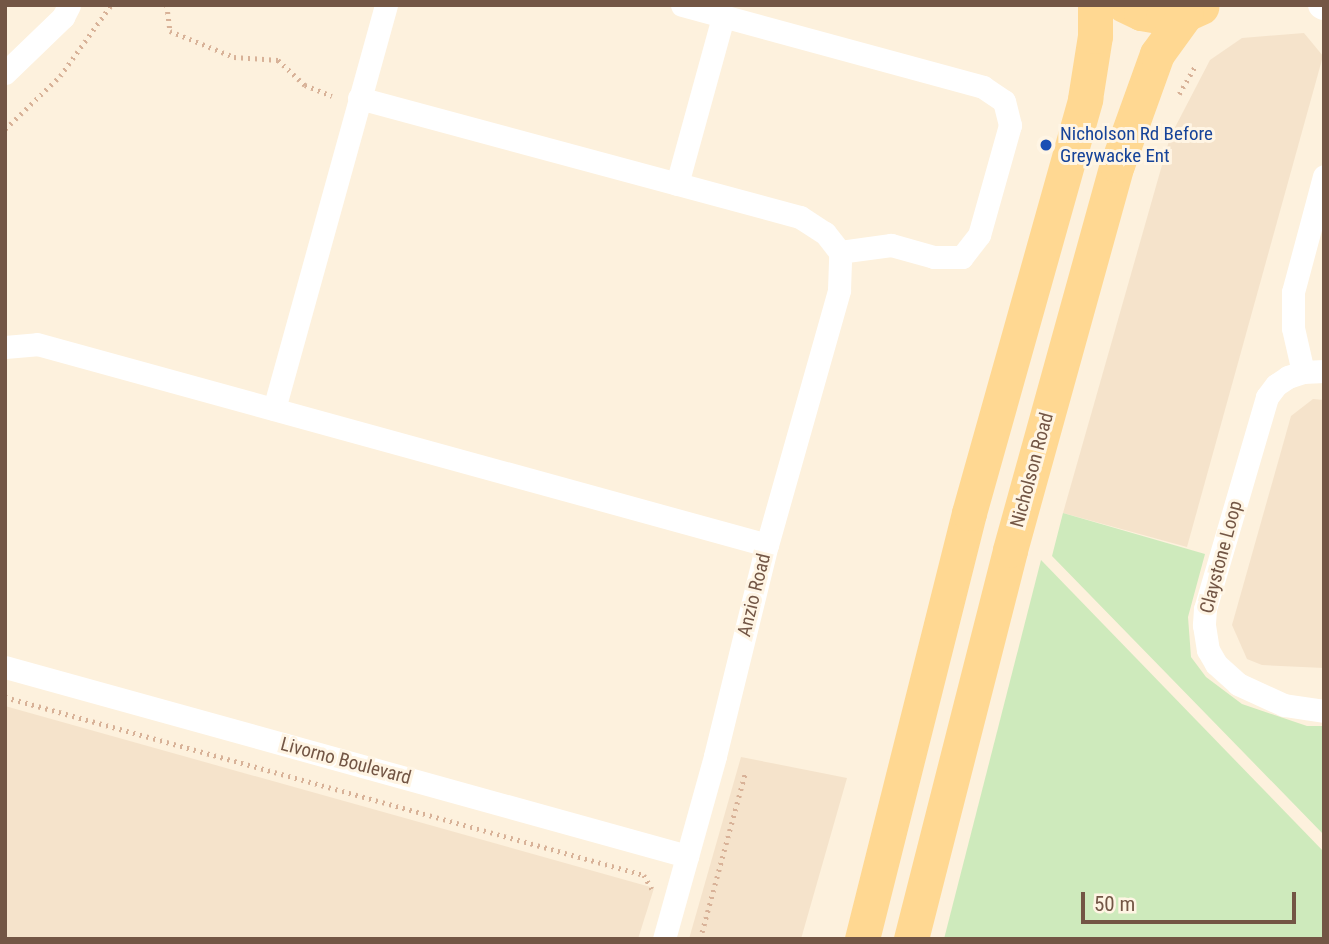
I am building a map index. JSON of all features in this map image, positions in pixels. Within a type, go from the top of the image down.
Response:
[{"type":"main road","points":[[862,939],[970,513],[1085,99],[1095,36],[1095,5]]},
{"type":"main road","name":"Nicholson Road","points":[[1124,5],[1141,13],[1163,17],[1195,9]]},
{"type":"main road","name":"Nicholson Road","points":[[911,939],[1010,550],[1116,165],[1157,54],[1195,9]]},
{"type":"street","points":[[5,73],[63,17],[69,5]]},
{"type":"street","points":[[274,409],[386,5]]},
{"type":"street","points":[[359,97],[800,218],[825,233],[840,252],[891,245],[934,257],[962,257],[979,235],[1010,125],[1004,101],[983,87],[682,5]]},
{"type":"street","points":[[677,184],[723,16]]},
{"type":"street","points":[[1313,371],[1293,328],[1293,292],[1324,176]]},
{"type":"street","name":"Anzio Road","points":[[667,928],[766,545],[839,290],[840,252]]},
{"type":"street","points":[[5,347],[37,344],[766,545]]},
{"type":"street","name":"Claystone Loop","points":[[1313,371],[1276,385],[1261,410],[1205,609],[1204,625],[1208,650],[1216,664],[1238,684],[1284,705],[1324,710]]},
{"type":"street","name":"Livorno Boulevard","points":[[5,667],[687,856]]},
{"type":"path","points":[[5,129],[60,76],[111,5]]},
{"type":"path","points":[[167,5],[170,31],[233,57],[278,60],[305,85],[332,96]]},
{"type":"path","points":[[5,697],[644,875],[656,896],[652,912],[667,928],[703,927]]},
{"type":"path","points":[[700,939],[745,773]]},
{"type":"shaded area","points":[[1304,33],[1323,56],[1187,547],[1063,513],[1170,137],[1210,60],[1242,38]]},
{"type":"shaded area","points":[[1313,399],[1324,400],[1324,668],[1262,665],[1247,659],[1232,625],[1291,416]]},
{"type":"shaded area","points":[[5,706],[654,888],[638,939],[5,939]]},
{"type":"shaded area","points":[[741,757],[847,778],[801,939],[689,939]]},
{"type":"green space","points":[[1063,513],[1205,554],[1188,617],[1191,657],[1206,677],[1242,704],[1307,726],[1324,726],[1324,835],[1052,556]]},
{"type":"green space","points":[[1041,560],[1324,852],[1324,939],[944,939]]},
{"type":"place","name":"Nicholson Rd Before Greywacke Ent","points":[[1046,145]]}]
